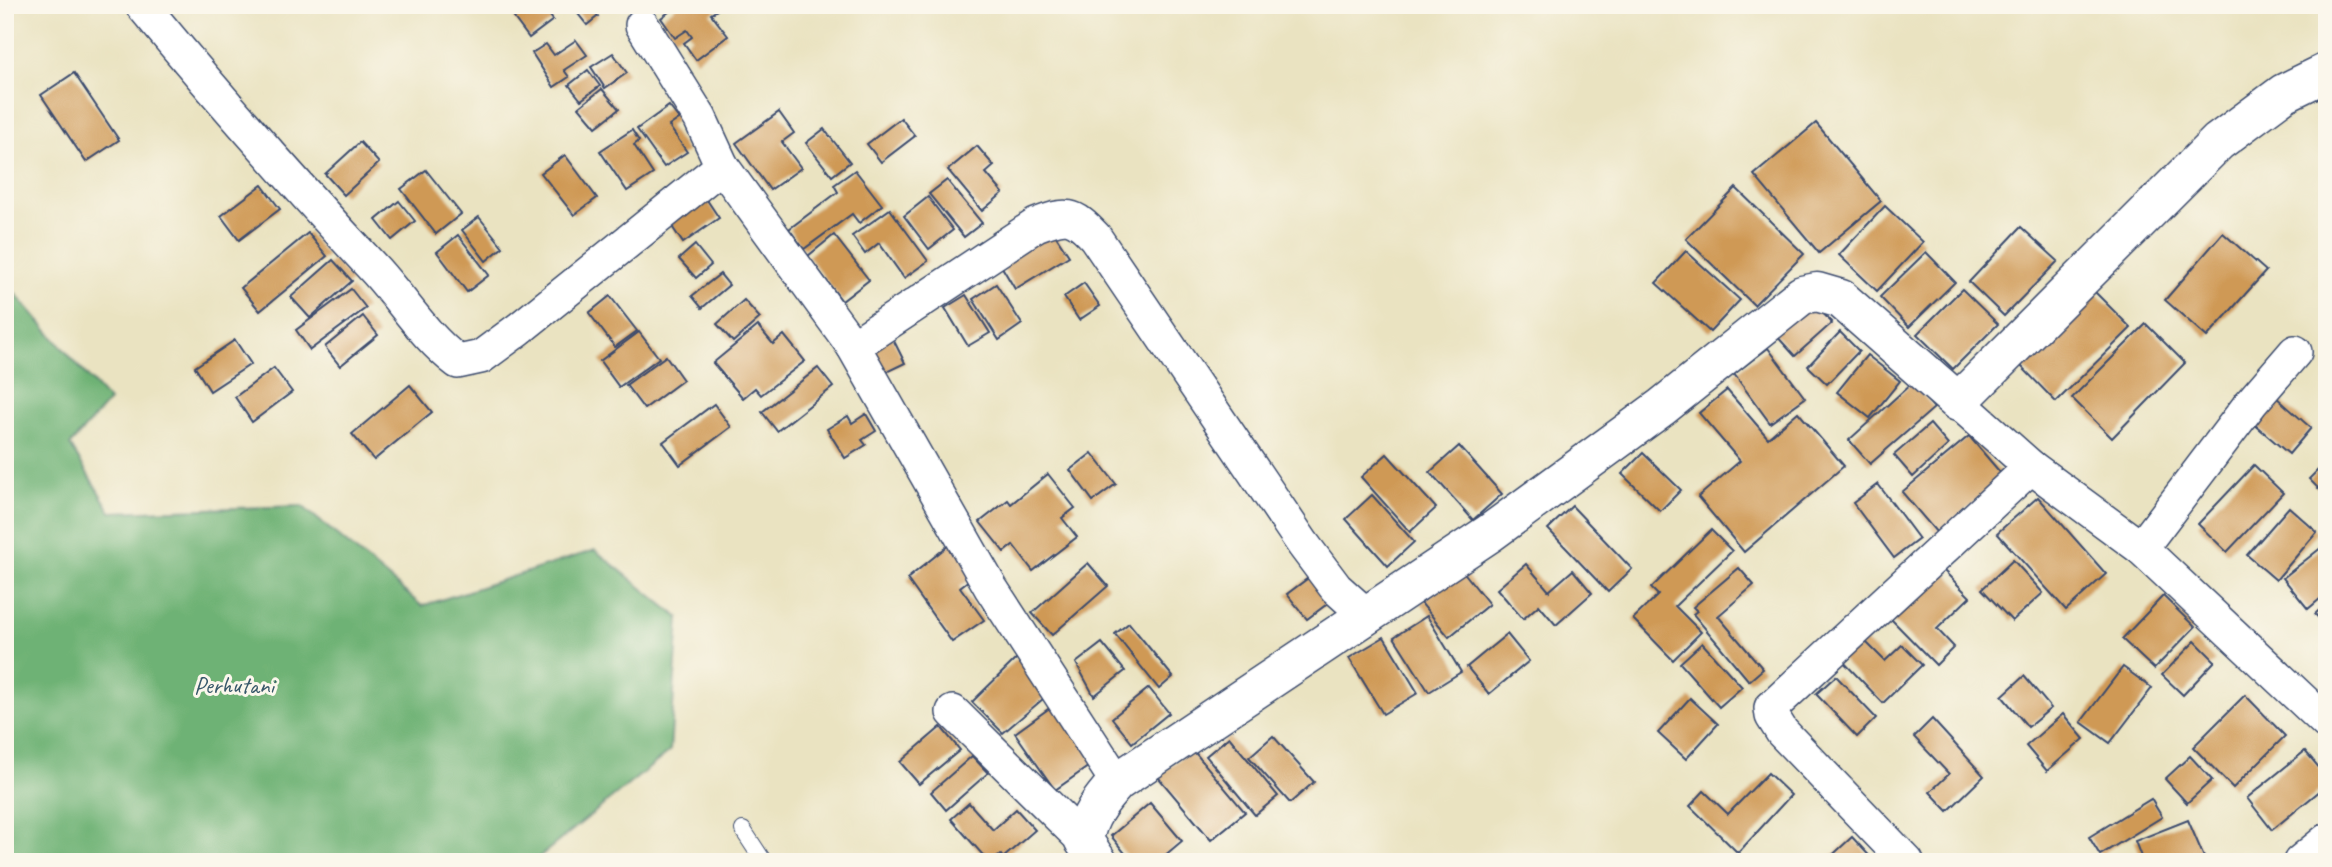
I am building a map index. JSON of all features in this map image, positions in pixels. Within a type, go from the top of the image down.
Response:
[{"type":"street","points":[[142,5],[218,97],[383,279],[434,343],[458,362],[481,357],[519,329],[722,166]]},
{"type":"street","points":[[642,25],[700,118],[722,166],[853,346],[991,588],[1117,782]]},
{"type":"street","points":[[1958,402],[2218,142],[2284,93],[2327,72]]},
{"type":"street","points":[[853,346],[1036,225],[1061,215],[1080,220],[1096,237],[1303,544],[1336,588],[1365,614]]},
{"type":"street","points":[[1091,852],[1085,830],[1100,801],[1117,782],[1490,533],[1565,480],[1802,296],[1816,292],[1841,299],[2031,467],[2141,548],[2327,723]]},
{"type":"street","points":[[2141,548],[2251,403],[2295,352]]},
{"type":"street","points":[[1907,862],[1782,732],[1772,716],[1771,708],[2031,467]]},
{"type":"street","points":[[953,712],[1091,852]]},
{"type":"street","points":[[2300,862],[2327,840]]},
{"type":"lane","points":[[743,830],[764,862]]},
{"type":"green space","name":"Perhutani","points":[[5,282],[109,401],[70,445],[111,512],[302,506],[422,606],[595,550],[679,618],[670,751],[533,862],[5,862]]},
{"type":"building","points":[[532,5],[542,5],[553,20],[529,38],[514,18]]},
{"type":"building","points":[[571,5],[589,5],[598,16],[587,25]]},
{"type":"building","points":[[678,5],[713,5],[717,10],[711,14],[728,36],[696,60],[684,43],[692,37],[687,30],[675,38],[661,18]]},
{"type":"building","points":[[576,40],[587,55],[564,70],[569,77],[554,87],[532,53],[546,44],[554,55]]},
{"type":"building","points":[[613,53],[627,73],[605,88],[591,67]]},
{"type":"building","points":[[588,70],[600,86],[581,100],[569,85]]},
{"type":"building","points":[[74,73],[119,140],[86,162],[41,95]]},
{"type":"building","points":[[602,89],[619,109],[596,127],[579,107]]},
{"type":"building","points":[[669,106],[679,119],[669,126],[687,152],[664,167],[637,129]]},
{"type":"building","points":[[779,112],[794,133],[782,142],[801,168],[770,190],[736,143]]},
{"type":"building","points":[[901,118],[915,136],[881,162],[867,144]]},
{"type":"building","points":[[1816,123],[1881,201],[1819,253],[1754,175]]},
{"type":"building","points":[[824,129],[850,162],[832,176],[806,143]]},
{"type":"building","points":[[632,130],[639,141],[634,145],[653,174],[627,191],[600,151]]},
{"type":"building","points":[[360,142],[379,163],[344,195],[325,174]]},
{"type":"building","points":[[977,146],[994,166],[986,173],[1003,193],[982,211],[948,170]]},
{"type":"building","points":[[565,155],[597,198],[574,215],[541,173]]},
{"type":"building","points":[[426,170],[461,214],[436,234],[401,189]]},
{"type":"building","points":[[855,170],[882,205],[859,223],[852,214],[804,249],[789,229],[838,192],[834,185]]},
{"type":"building","points":[[947,180],[982,223],[964,237],[929,194]]},
{"type":"building","points":[[262,185],[280,209],[239,240],[221,216]]},
{"type":"building","points":[[1736,188],[1804,254],[1754,305],[1686,239]]},
{"type":"building","points":[[703,194],[719,218],[683,243],[667,219]]},
{"type":"building","points":[[928,197],[953,230],[929,249],[904,216]]},
{"type":"building","points":[[399,201],[415,221],[392,240],[376,220]]},
{"type":"building","points":[[1885,206],[1923,242],[1877,291],[1839,255]]},
{"type":"building","points":[[890,209],[928,261],[904,278],[879,243],[865,254],[852,236]]},
{"type":"building","points":[[479,217],[503,247],[486,261],[462,230]]},
{"type":"building","points":[[2021,227],[2058,261],[2004,316],[1969,282]]},
{"type":"building","points":[[1052,230],[1069,256],[1015,289],[999,262]]},
{"type":"building","points":[[308,233],[327,256],[260,311],[241,288]]},
{"type":"building","points":[[2223,233],[2266,271],[2207,337],[2165,300]]},
{"type":"building","points":[[458,235],[489,275],[467,292],[437,252]]},
{"type":"building","points":[[834,235],[869,280],[842,301],[808,256]]},
{"type":"building","points":[[695,245],[711,265],[696,278],[679,259]]},
{"type":"building","points":[[1686,251],[1740,300],[1710,332],[1656,283]]},
{"type":"building","points":[[1926,252],[1955,282],[1909,327],[1880,297]]},
{"type":"building","points":[[333,260],[352,281],[310,318],[291,297]]},
{"type":"building","points":[[720,274],[729,285],[702,308],[692,296]]},
{"type":"building","points":[[1084,283],[1100,306],[1079,320],[1064,297]]},
{"type":"building","points":[[996,284],[1022,324],[999,340],[973,299]]},
{"type":"building","points":[[351,289],[366,308],[310,350],[296,330]]},
{"type":"building","points":[[1962,289],[1998,324],[1953,369],[1917,334]]},
{"type":"building","points":[[2095,292],[2131,328],[2056,402],[2020,365]]},
{"type":"building","points":[[966,295],[990,333],[968,346],[945,308]]},
{"type":"building","points":[[610,296],[637,331],[615,347],[589,313]]},
{"type":"building","points":[[744,300],[760,318],[733,342],[717,324]]},
{"type":"building","points":[[1811,300],[1832,323],[1795,356],[1774,333]]},
{"type":"building","points":[[363,316],[378,335],[340,366],[325,347]]},
{"type":"building","points":[[2146,324],[2185,363],[2112,438],[2072,398]]},
{"type":"building","points":[[758,326],[773,344],[784,335],[805,361],[761,395],[755,388],[743,398],[713,363]]},
{"type":"building","points":[[639,332],[659,358],[619,387],[600,361]]},
{"type":"building","points":[[1840,332],[1859,351],[1827,384],[1808,366]]},
{"type":"building","points":[[891,335],[905,363],[876,377],[862,349]]},
{"type":"building","points":[[235,340],[251,364],[210,391],[195,367]]},
{"type":"building","points":[[1768,348],[1805,398],[1770,423],[1734,374]]},
{"type":"building","points":[[1867,355],[1900,381],[1870,418],[1837,392]]},
{"type":"building","points":[[666,356],[683,380],[644,409],[626,385]]},
{"type":"building","points":[[274,368],[292,392],[252,422],[235,397]]},
{"type":"building","points":[[818,368],[833,387],[777,431],[762,412]]},
{"type":"building","points":[[1912,383],[1934,408],[1870,464],[1849,440]]},
{"type":"building","points":[[410,385],[432,412],[374,460],[352,434]]},
{"type":"building","points":[[1727,390],[1768,438],[1798,412],[1844,466],[1744,552],[1698,497],[1740,461],[1699,413]]},
{"type":"building","points":[[2276,397],[2311,428],[2289,454],[2254,424]]},
{"type":"building","points":[[714,404],[731,427],[680,465],[663,442]]},
{"type":"building","points":[[866,414],[876,431],[862,440],[866,445],[845,458],[827,429],[848,416],[852,423]]},
{"type":"building","points":[[1930,424],[1948,445],[1913,477],[1894,455]]},
{"type":"building","points":[[1969,436],[2004,477],[1937,533],[1902,492]]},
{"type":"building","points":[[1459,446],[1502,494],[1473,520],[1430,472]]},
{"type":"building","points":[[1092,453],[1116,484],[1093,501],[1070,470]]},
{"type":"building","points":[[1643,453],[1681,490],[1660,511],[1622,474]]},
{"type":"building","points":[[1387,454],[1436,508],[1410,532],[1361,477]]},
{"type":"building","points":[[2327,461],[2327,497],[2309,479]]},
{"type":"building","points":[[2254,465],[2283,493],[2227,552],[2198,524]]},
{"type":"building","points":[[1048,474],[1075,508],[1062,518],[1077,537],[1033,571],[1013,545],[1004,552],[980,522],[1008,500],[1011,504]]},
{"type":"building","points":[[1878,484],[1919,539],[1894,558],[1853,503]]},
{"type":"building","points":[[1372,495],[1414,542],[1388,566],[1346,519]]},
{"type":"building","points":[[2038,497],[2106,574],[2066,610],[1997,533]]},
{"type":"building","points":[[1572,506],[1632,569],[1608,592],[1548,529]]},
{"type":"building","points":[[2289,507],[2317,532],[2276,580],[2247,555]]},
{"type":"building","points":[[1711,530],[1732,551],[1675,606],[1701,632],[1673,660],[1633,619],[1658,595],[1651,588]]},
{"type":"building","points":[[955,540],[978,573],[960,587],[984,620],[952,642],[907,579]]},
{"type":"building","points":[[2327,543],[2327,593],[2308,609],[2283,578]]},
{"type":"building","points":[[2013,560],[2043,593],[2012,621],[1982,589]]},
{"type":"building","points":[[1935,562],[1970,597],[1937,629],[1954,647],[1936,665],[1891,619],[1908,604]]},
{"type":"building","points":[[1088,563],[1108,586],[1052,635],[1032,613]]},
{"type":"building","points":[[1526,564],[1549,591],[1573,570],[1592,593],[1556,625],[1539,605],[1523,619],[1497,589]]},
{"type":"building","points":[[1739,568],[1754,585],[1718,616],[1763,669],[1749,681],[1693,614],[1697,611],[1693,607]]},
{"type":"building","points":[[1462,570],[1489,604],[1449,637],[1421,603]]},
{"type":"building","points":[[1311,576],[1331,601],[1307,619],[1287,594]]},
{"type":"building","points":[[2163,596],[2195,627],[2154,669],[2122,639]]},
{"type":"building","points":[[2327,603],[2327,627],[2315,614]]},
{"type":"building","points":[[1427,616],[1461,672],[1429,692],[1394,637]]},
{"type":"building","points":[[1129,623],[1173,677],[1159,689],[1115,634]]},
{"type":"building","points":[[1507,634],[1529,661],[1489,694],[1467,667]]},
{"type":"building","points":[[1858,634],[1885,661],[1902,645],[1922,665],[1883,703],[1837,655]]},
{"type":"building","points":[[1384,637],[1418,693],[1383,714],[1349,658]]},
{"type":"building","points":[[2195,641],[2215,661],[2183,695],[2162,675]]},
{"type":"building","points":[[1102,643],[1125,671],[1094,696],[1076,663]]},
{"type":"building","points":[[1702,643],[1742,687],[1719,707],[1680,663]]},
{"type":"building","points":[[1017,658],[1050,693],[1003,733],[972,702]]},
{"type":"building","points":[[2123,667],[2152,688],[2110,743],[2081,722]]},
{"type":"building","points":[[1836,676],[1876,718],[1857,737],[1816,694]]},
{"type":"building","points":[[2024,676],[2051,708],[2028,727],[2002,696]]},
{"type":"building","points":[[1149,688],[1169,713],[1132,743],[1112,718]]},
{"type":"building","points":[[2245,695],[2285,736],[2233,788],[2193,747]]},
{"type":"building","points":[[1690,698],[1718,724],[1686,759],[1658,733]]},
{"type":"building","points":[[1058,702],[1099,759],[1055,790],[1015,733]]},
{"type":"building","points":[[2063,714],[2084,739],[2047,771],[2026,746]]},
{"type":"building","points":[[1932,719],[1984,776],[1948,811],[1930,792],[1949,774],[1914,737]]},
{"type":"building","points":[[941,727],[960,750],[919,784],[900,762]]},
{"type":"building","points":[[1273,736],[1314,782],[1290,803],[1249,757]]},
{"type":"building","points":[[1229,737],[1278,796],[1255,815],[1206,756]]},
{"type":"building","points":[[1192,749],[1245,812],[1211,840],[1158,777]]},
{"type":"building","points":[[2305,751],[2327,777],[2327,785],[2272,830],[2247,798]]},
{"type":"building","points":[[972,756],[988,773],[946,810],[931,792]]},
{"type":"building","points":[[2190,756],[2212,780],[2187,803],[2165,779]]},
{"type":"building","points":[[1768,773],[1791,795],[1738,853],[1690,806],[1704,791],[1728,814]]},
{"type":"building","points":[[2151,799],[2162,817],[2100,855],[2089,837]]},
{"type":"building","points":[[969,803],[993,830],[1016,809],[1035,830],[1003,858],[1001,855],[989,862],[951,819]]},
{"type":"building","points":[[1150,803],[1182,841],[1157,862],[1132,862],[1111,836]]},
{"type":"building","points":[[2188,820],[2206,862],[2143,862],[2135,841]]},
{"type":"building","points":[[1852,837],[1875,862],[1825,862]]}]
